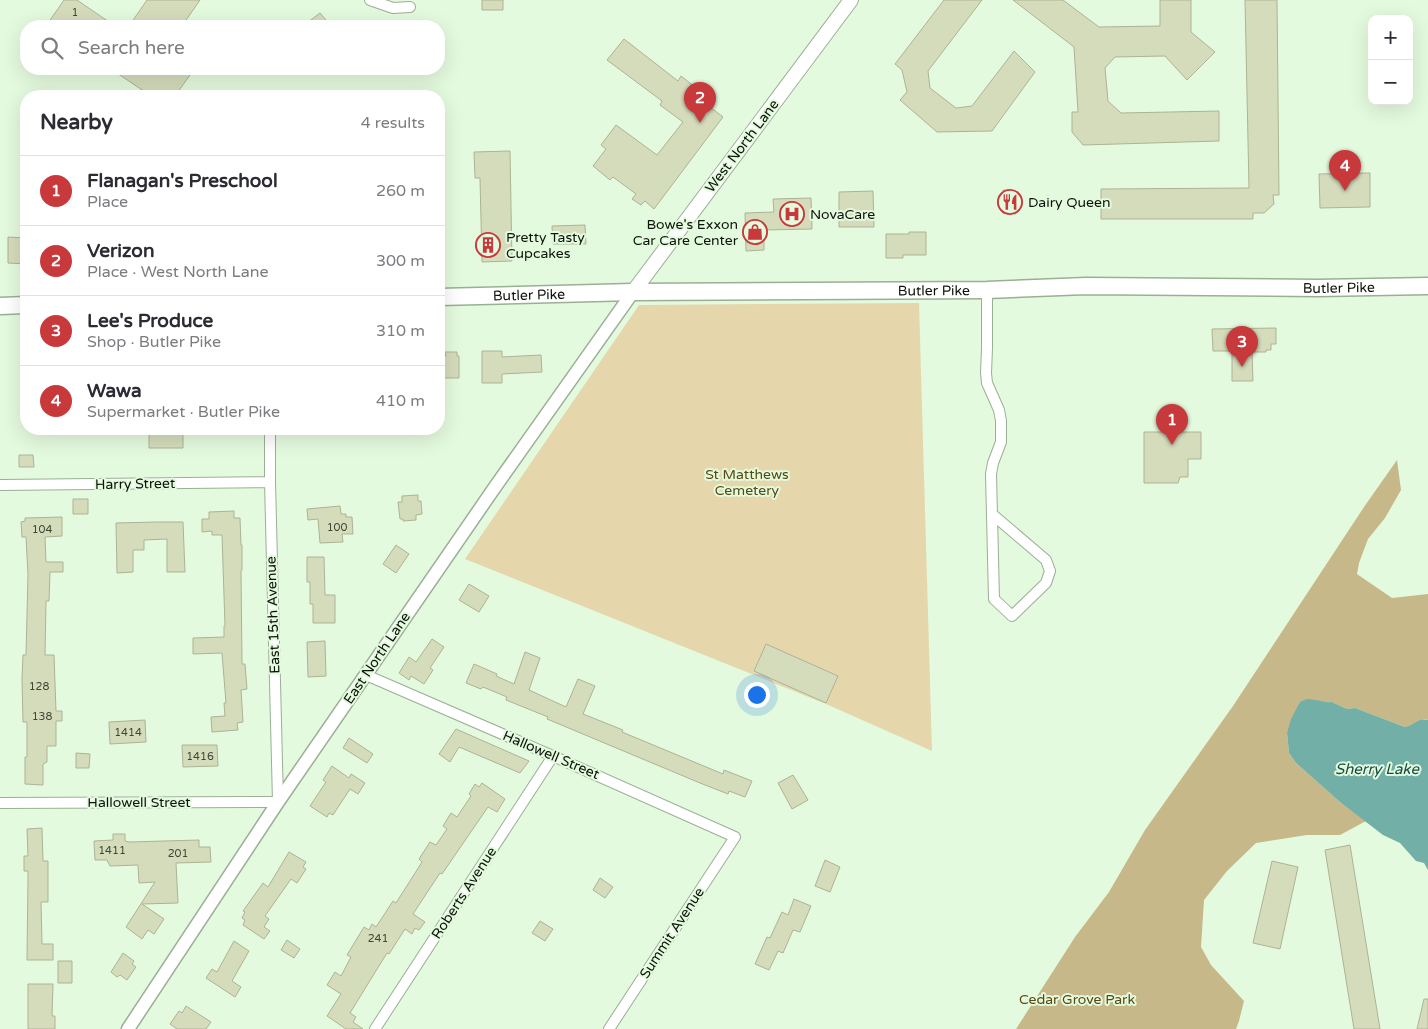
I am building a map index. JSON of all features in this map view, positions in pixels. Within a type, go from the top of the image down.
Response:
[{"type":"main road","name":"West North Lane","points":[[633,292],[851,0]]},
{"type":"main road","name":"Butler Pike","points":[[445,297],[633,292],[987,290],[1086,286],[1318,288],[1428,286]]},
{"type":"main road","points":[[0,306],[20,305]]},
{"type":"street","points":[[370,0],[393,8],[410,7]]},
{"type":"street","points":[[987,290],[987,383],[999,410],[1001,421],[1001,442],[991,474],[994,599],[1012,616],[1046,583],[1050,571],[1046,560],[992,514]]},
{"type":"street","name":"East North Lane","points":[[128,1029],[278,802],[484,502],[633,292]]},
{"type":"street","name":"East 15th Avenue","points":[[270,435],[278,802]]},
{"type":"street","name":"Harry Street","points":[[0,485],[270,482]]},
{"type":"street","name":"Hallowell Street","points":[[366,675],[735,837]]},
{"type":"street","name":"Roberts Avenue","points":[[375,1029],[553,756]]},
{"type":"street","name":"Hallowell Street","points":[[0,803],[278,802]]},
{"type":"street","name":"Summit Avenue","points":[[609,1029],[735,837]]},
{"type":"green space","name":"St Matthews Cemetery","points":[[919,303],[932,751],[826,704],[465,559],[639,305]]},
{"type":"green space","name":"Cedar Grove Park","points":[[1397,460],[1401,490],[1385,518],[1368,539],[1357,574],[1392,598],[1428,594],[1428,720],[1424,719],[1409,727],[1405,727],[1355,708],[1347,709],[1332,702],[1300,702],[1287,733],[1289,753],[1296,763],[1340,802],[1366,821],[1340,835],[1307,835],[1256,843],[1227,871],[1204,900],[1201,947],[1211,965],[1244,1001],[1236,1029],[1016,1029],[1075,937],[1109,892],[1145,830],[1233,706]]},
{"type":"water","name":"Sherry Lake","points":[[1307,699],[1332,702],[1347,709],[1355,708],[1405,727],[1421,720],[1428,720],[1428,870],[1424,863],[1416,861],[1400,843],[1383,835],[1340,802],[1296,763],[1289,753],[1287,733],[1291,719],[1300,702]]},
{"type":"building","points":[[64,0],[77,0],[106,20],[50,20]]},
{"type":"building","points":[[147,0],[200,0],[186,20],[133,20]]},
{"type":"building","points":[[482,0],[503,0],[503,10],[482,10]]},
{"type":"building","points":[[944,0],[982,0],[928,71],[930,88],[956,108],[972,106],[1014,51],[1035,72],[992,131],[937,132],[900,100],[907,92],[902,70],[895,64]]},
{"type":"building","points":[[1013,0],[1063,0],[1099,27],[1160,26],[1160,0],[1191,0],[1191,32],[1215,52],[1187,80],[1165,56],[1115,57],[1105,68],[1108,101],[1121,113],[1219,111],[1219,141],[1083,145],[1072,132],[1072,112],[1078,112],[1074,47]]},
{"type":"building","points":[[1245,0],[1277,0],[1279,195],[1273,195],[1274,204],[1264,213],[1253,213],[1253,219],[1101,219],[1101,189],[1249,188]]},
{"type":"building","points":[[320,13],[326,20],[311,20]]},
{"type":"building","points":[[624,39],[678,81],[681,76],[714,102],[710,107],[723,117],[654,209],[645,201],[641,205],[632,199],[636,194],[613,177],[610,180],[593,166],[606,149],[601,145],[616,125],[657,155],[683,122],[660,105],[662,101],[607,60]]},
{"type":"building","points":[[120,75],[190,75],[179,90],[142,90]]},
{"type":"building","points":[[510,151],[512,261],[482,262],[480,178],[475,178],[474,152]]},
{"type":"building","points":[[1370,173],[1370,207],[1320,208],[1319,174]]},
{"type":"building","name":"Dairy Queen","points":[[1003,190],[1016,191],[1016,214],[1003,213]]},
{"type":"building","points":[[873,191],[874,227],[839,227],[839,192]]},
{"type":"building","points":[[811,198],[812,229],[764,230],[764,250],[746,251],[745,213],[774,212],[773,199]]},
{"type":"building","points":[[585,225],[586,244],[553,244],[552,226]]},
{"type":"building","points":[[909,232],[926,232],[926,255],[903,255],[903,258],[886,258],[886,234],[909,234]]},
{"type":"building","points":[[8,237],[20,238],[20,264],[8,263]]},
{"type":"building","points":[[1276,328],[1276,344],[1271,344],[1271,350],[1252,352],[1253,381],[1232,381],[1232,351],[1213,351],[1212,329]]},
{"type":"building","points":[[482,351],[502,351],[502,357],[541,355],[542,372],[502,374],[502,383],[482,383]]},
{"type":"building","points":[[445,352],[457,352],[457,356],[459,356],[459,378],[445,378]]},
{"type":"building","points":[[1144,432],[1201,432],[1201,459],[1188,459],[1188,477],[1180,477],[1178,483],[1144,483]]},
{"type":"building","points":[[149,435],[183,435],[183,448],[149,448]]},
{"type":"building","points":[[19,455],[33,455],[34,467],[19,467]]},
{"type":"building","points":[[418,495],[418,501],[421,501],[422,514],[416,515],[416,520],[403,521],[403,519],[400,519],[398,502],[402,502],[402,496]]},
{"type":"building","points":[[73,499],[88,499],[88,514],[73,514]]},
{"type":"building","points":[[340,506],[341,514],[346,514],[346,517],[352,517],[353,534],[342,534],[343,542],[320,543],[318,519],[308,520],[307,509]]},
{"type":"building","points":[[234,511],[234,518],[240,518],[242,545],[242,664],[245,664],[247,689],[241,690],[243,722],[237,723],[238,730],[212,732],[211,717],[225,716],[224,703],[226,703],[222,653],[193,654],[193,638],[224,637],[222,535],[212,535],[212,531],[202,532],[202,519],[209,519],[209,512]]},
{"type":"building","points":[[62,517],[62,536],[45,537],[46,562],[63,562],[63,572],[50,572],[49,601],[46,601],[45,655],[54,655],[56,711],[62,711],[62,721],[56,721],[56,746],[47,746],[47,762],[43,764],[43,785],[25,784],[27,722],[23,722],[22,679],[23,655],[26,655],[28,574],[26,537],[22,537],[21,522],[25,521],[25,518]]},
{"type":"building","points":[[183,522],[185,572],[167,572],[167,539],[144,540],[144,550],[133,550],[133,572],[117,573],[116,523]]},
{"type":"building","points":[[396,545],[409,554],[396,573],[383,564]]},
{"type":"building","points":[[307,557],[324,557],[325,595],[335,595],[335,623],[313,623],[313,604],[310,604],[310,582],[307,582]]},
{"type":"building","points":[[469,584],[489,596],[479,612],[459,600]]},
{"type":"building","points":[[432,639],[444,647],[430,668],[433,670],[424,684],[411,676],[409,680],[399,673],[409,657],[416,662]]},
{"type":"building","points":[[325,641],[326,676],[308,677],[307,642]]},
{"type":"building","points":[[766,644],[838,676],[826,703],[754,671]]},
{"type":"building","points":[[525,652],[540,658],[529,690],[566,707],[578,679],[595,686],[583,714],[723,774],[724,770],[752,781],[745,797],[729,791],[728,794],[700,783],[547,719],[548,717],[506,700],[507,697],[483,687],[481,689],[466,683],[474,664],[514,684]]},
{"type":"building","points":[[145,720],[146,742],[110,744],[109,722]]},
{"type":"building","points":[[456,729],[529,761],[520,773],[459,747],[450,762],[439,754]]},
{"type":"building","points":[[349,738],[373,754],[367,763],[343,748]]},
{"type":"building","points":[[182,745],[217,745],[218,766],[183,767]]},
{"type":"building","points":[[76,753],[90,754],[89,768],[76,768]]},
{"type":"building","points":[[332,766],[349,778],[351,774],[365,783],[358,794],[350,789],[333,815],[329,813],[327,817],[310,806],[326,782],[323,780]]},
{"type":"building","points":[[793,775],[808,800],[792,809],[778,783]]},
{"type":"building","points":[[482,783],[505,799],[497,812],[488,807],[413,914],[425,922],[419,930],[415,928],[412,934],[405,929],[389,954],[387,953],[350,1013],[356,1017],[353,1022],[363,1029],[346,1029],[327,1016],[341,994],[327,985],[335,972],[341,976],[351,957],[347,955],[364,927],[369,930],[372,924],[376,927],[393,901],[396,903],[422,862],[419,859],[430,842],[436,845],[447,829],[443,826],[451,813],[457,817],[471,796],[469,794],[475,784],[479,787]]},
{"type":"building","points":[[42,828],[43,861],[48,861],[48,902],[41,902],[42,944],[53,944],[53,960],[27,960],[28,871],[24,871],[24,856],[28,856],[27,829]]},
{"type":"building","points":[[113,834],[125,834],[125,841],[129,842],[199,840],[199,847],[210,847],[211,862],[176,863],[178,903],[142,904],[164,919],[154,934],[148,930],[142,939],[126,927],[155,882],[139,883],[138,865],[110,866],[107,860],[95,860],[94,841],[113,840]]},
{"type":"building","points":[[1350,845],[1380,1029],[1354,1029],[1325,850]]},
{"type":"building","points":[[289,852],[306,862],[303,867],[306,869],[297,883],[291,879],[265,916],[269,919],[264,927],[270,931],[264,939],[243,925],[245,920],[242,918],[245,912],[243,911],[263,883],[268,887]]},
{"type":"building","points":[[825,860],[840,867],[830,892],[815,886]]},
{"type":"building","points":[[1272,861],[1298,867],[1280,949],[1253,943]]},
{"type":"building","points":[[600,878],[613,887],[605,898],[593,890]]},
{"type":"building","points":[[794,899],[811,906],[800,932],[793,930],[783,953],[778,951],[769,970],[755,964],[767,937],[770,938],[782,912],[788,915]]},
{"type":"building","points":[[540,921],[553,929],[545,941],[532,933]]},
{"type":"building","points":[[287,940],[300,949],[294,958],[281,950]]},
{"type":"building","points":[[234,941],[249,951],[232,981],[241,987],[235,997],[206,978],[212,969],[217,972]]},
{"type":"building","points":[[123,953],[134,961],[132,964],[136,967],[127,980],[120,975],[117,977],[111,972]]},
{"type":"building","points":[[58,961],[72,961],[72,983],[58,983]]},
{"type":"building","points":[[28,984],[53,984],[52,1016],[55,1016],[55,1029],[28,1029]]},
{"type":"building","points":[[1424,999],[1428,999],[1428,1029],[1417,1029]]},
{"type":"building","points":[[186,1006],[211,1022],[206,1029],[177,1029],[170,1024],[179,1011],[182,1013]]},
{"type":"place","name":"Verizon","points":[[700,123]]},
{"type":"place","name":"Wawa","points":[[1345,191]]},
{"type":"place","name":"Dairy Queen","points":[[1010,202]]},
{"type":"place","name":"NovaCare","points":[[792,214]]},
{"type":"place","name":"Bowe's Exxon Car Care Center","points":[[755,232]]},
{"type":"place","name":"Pretty Tasty Cupcakes","points":[[488,245]]},
{"type":"place","name":"Lee's Produce","points":[[1242,367]]},
{"type":"place","name":"Flanagan's Preschool","points":[[1172,445]]}]
